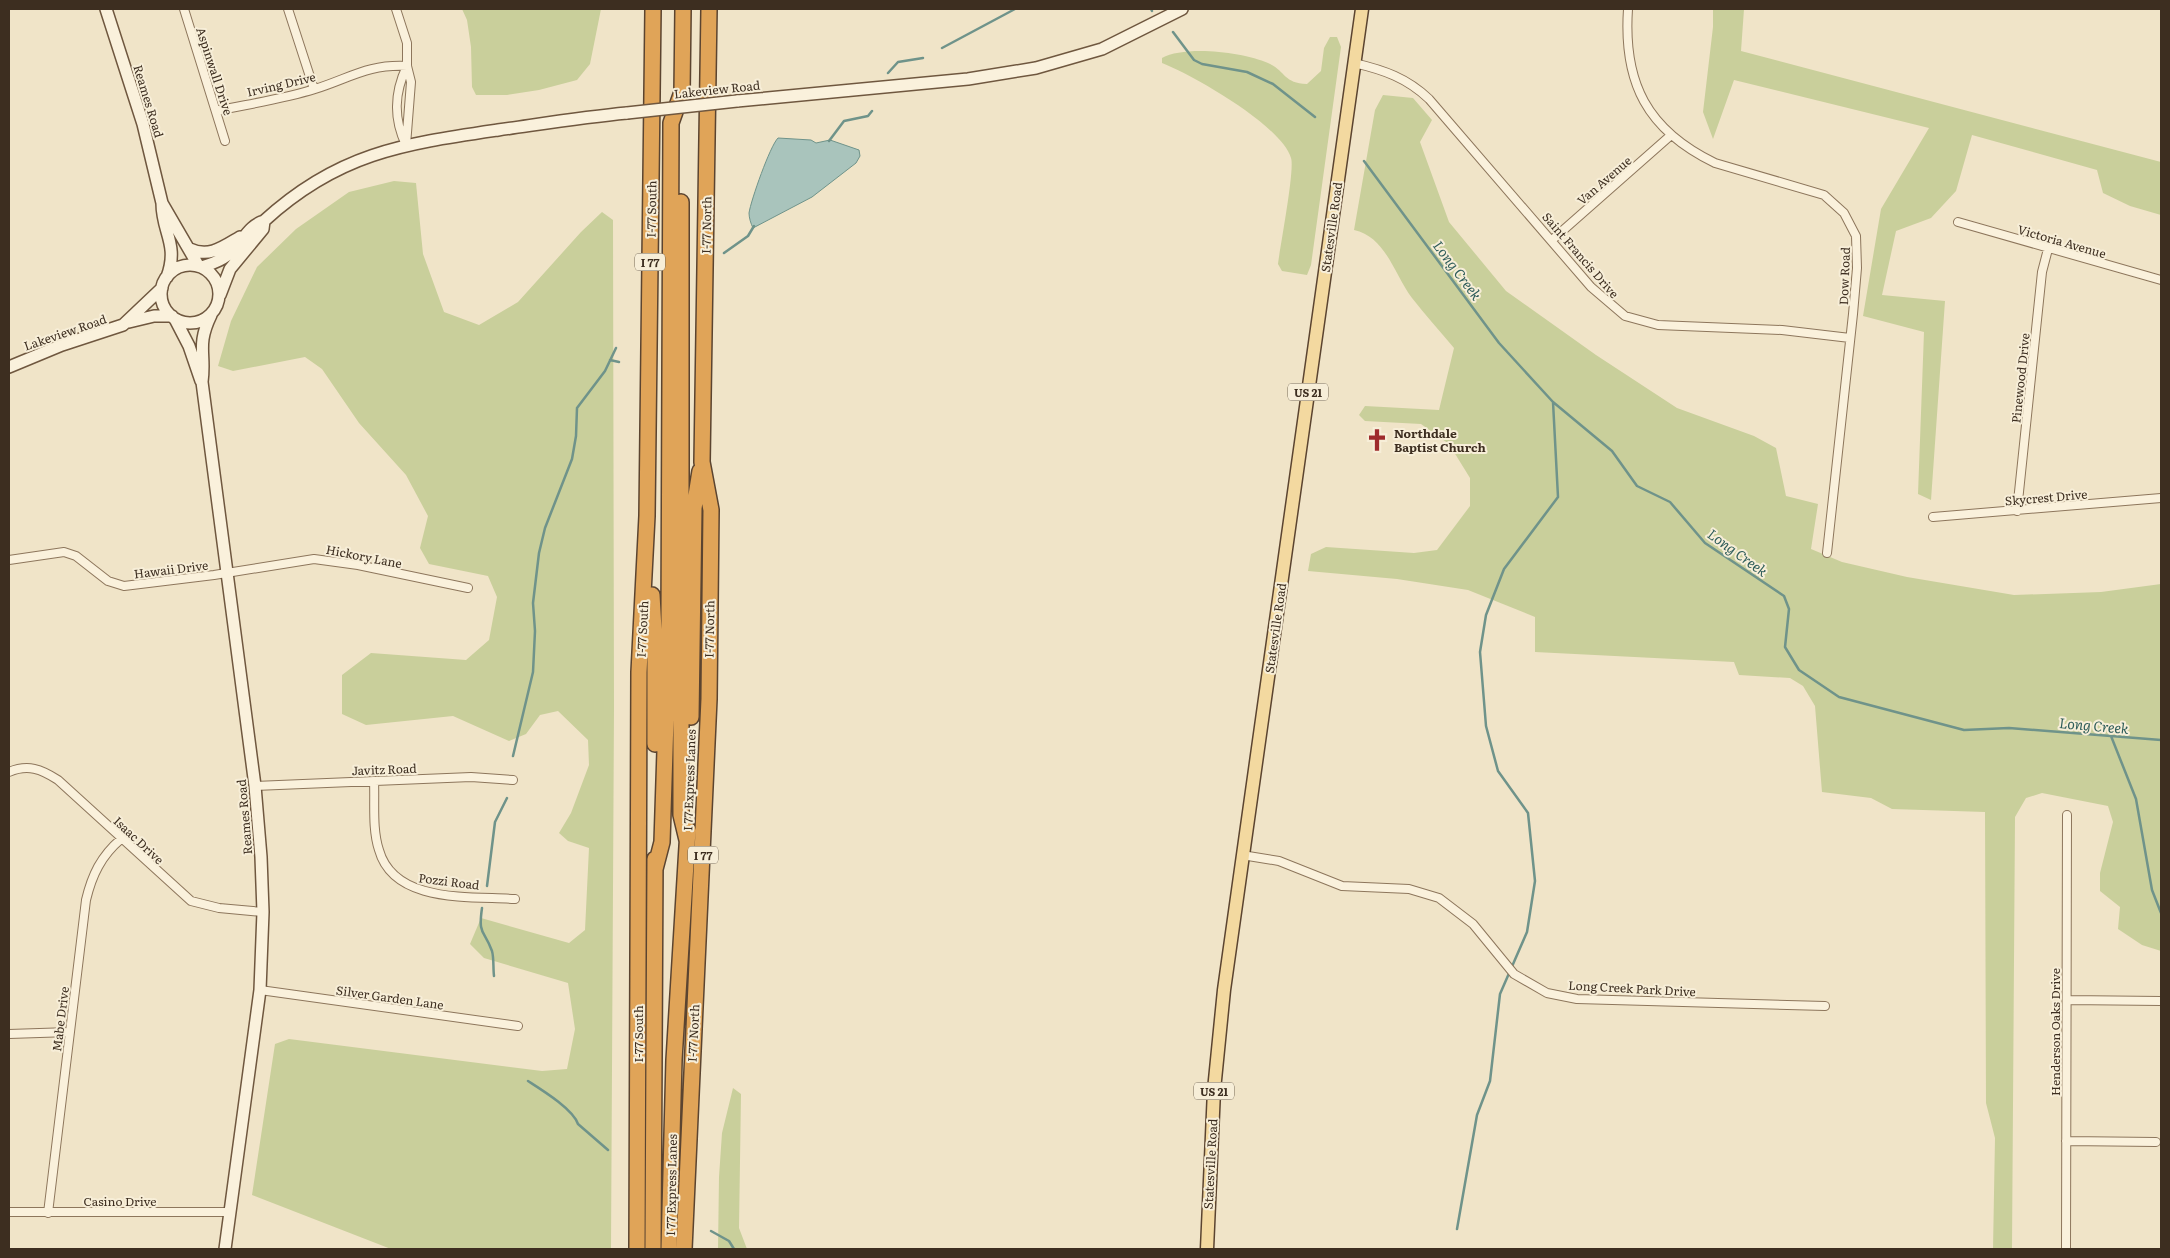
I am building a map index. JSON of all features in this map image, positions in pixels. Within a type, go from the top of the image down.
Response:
[{"type":"highway","name":"I-77 South","points":[[637,1249],[640,672],[648,516],[653,9]]},
{"type":"highway","points":[[672,9],[677,67]]},
{"type":"highway","points":[[683,9],[677,67],[672,93],[677,107],[671,123],[676,147],[681,815],[687,840]]},
{"type":"highway","name":"I-77 North","points":[[684,1249],[709,698],[712,510],[702,462],[709,9]]},
{"type":"highway","points":[[655,869],[662,842],[668,646],[676,147]]},
{"type":"highway","name":"I 77 Express Lanes","points":[[670,1249],[674,1060],[687,840],[692,698],[694,508],[702,462]]},
{"type":"highway","name":"I 77 Express Lanes","points":[[648,516],[655,647],[653,1249]]},
{"type":"main road","name":"Reames Road","points":[[106,9],[143,124],[162,203],[162,215],[171,241],[172,255],[167,277]]},
{"type":"main road","name":"Lakeview Road","points":[[200,266],[222,259],[256,223],[264,221],[300,192],[332,172],[368,156],[406,145],[627,113],[960,80],[1036,68],[1102,49],[1182,9]]},
{"type":"main road","name":"Statesville Road","points":[[1207,1249],[1209,1167],[1217,1052],[1242,855],[1362,9]]},
{"type":"main road","name":"Reames Road","points":[[162,203],[200,266]]},
{"type":"main road","name":"Lakeview Road","points":[[219,298],[222,285],[230,269],[263,229],[264,221]]},
{"type":"main road","points":[[190,249],[206,253],[218,250],[248,232]]},
{"type":"main road","points":[[200,266],[214,278],[219,298],[211,315],[192,323],[174,318],[163,302],[162,288],[167,277],[180,267],[200,266]]},
{"type":"main road","name":"Lakeview Road","points":[[129,322],[162,288]]},
{"type":"main road","name":"Reames Road","points":[[202,382],[204,369],[202,336],[211,315]]},
{"type":"main road","name":"Lakeview Road","points":[[9,367],[62,345],[110,331],[129,322],[154,316],[174,318]]},
{"type":"main road","name":"Reames Road","points":[[174,318],[189,346],[202,382],[255,786],[263,912],[260,990],[225,1249]]},
{"type":"street","name":"Aspinwall Drive","points":[[184,9],[226,141]]},
{"type":"street","points":[[288,9],[314,89]]},
{"type":"street","points":[[396,9],[407,43],[407,66],[400,81],[397,118],[398,127],[406,145]]},
{"type":"street","name":"Dow Road","points":[[1628,9],[1628,45],[1633,74],[1652,114],[1670,136],[1715,162],[1814,191],[1840,208],[1851,225],[1858,249],[1827,553]]},
{"type":"street","name":"Saint Francis Drive","points":[[1354,63],[1396,75],[1418,88],[1439,108],[1609,304],[1624,316],[1658,325],[1782,330],[1850,338]]},
{"type":"street","name":"Irving Drive","points":[[216,111],[314,89],[365,70],[388,65],[407,66]]},
{"type":"street","name":"Van Avenue","points":[[1552,240],[1670,136]]},
{"type":"street","name":"Victoria Avenue","points":[[1958,222],[2161,280]]},
{"type":"street","name":"Pinewood Drive","points":[[2017,510],[2042,272],[2048,249]]},
{"type":"street","name":"Skycrest Drive","points":[[1933,517],[2161,498]]},
{"type":"street","name":"Hawaii Drive","points":[[9,560],[64,552],[76,556],[108,581],[124,586],[226,572]]},
{"type":"street","name":"Hickory Lane","points":[[226,572],[314,558],[358,565],[468,588]]},
{"type":"street","name":"Isaac Drive","points":[[9,772],[29,768],[45,772],[58,780],[190,901],[219,908],[263,912]]},
{"type":"street","name":"Javitz Road","points":[[255,786],[471,777],[513,780]]},
{"type":"street","name":"Pozzi Road","points":[[374,781],[378,848],[387,866],[405,884],[426,892],[515,899]]},
{"type":"street","name":"Henderson Oaks Drive","points":[[2066,1249],[2067,815]]},
{"type":"street","name":"Mabe Drive","points":[[48,1212],[86,900],[90,884],[102,858],[121,839]]},
{"type":"street","name":"Long Creek Park Drive","points":[[1242,855],[1279,861],[1342,886],[1409,889],[1439,898],[1473,924],[1514,974],[1547,993],[1585,999],[1825,1006]]},
{"type":"street","name":"Silver Garden Lane","points":[[260,990],[518,1026]]},
{"type":"street","points":[[2067,1000],[2161,1001]]},
{"type":"street","points":[[9,1034],[70,1032]]},
{"type":"street","points":[[2066,1141],[2156,1142]]},
{"type":"street","name":"Casino Drive","points":[[9,1212],[231,1212]]},
{"type":"green space","points":[[462,9],[601,9],[590,64],[577,80],[539,90],[507,95],[476,95],[472,87],[471,47],[467,20]]},
{"type":"green space","points":[[1713,9],[1744,9],[1741,51],[2161,162],[2161,215],[2130,206],[2103,193],[2097,170],[1972,135],[1956,191],[1931,218],[1896,231],[1882,295],[1945,301],[1931,500],[1918,494],[1924,332],[1863,316],[1881,209],[1929,128],[1734,80],[1713,139],[1703,112],[1713,27]]},
{"type":"green space","points":[[1330,37],[1337,37],[1341,47],[1311,265],[1307,275],[1282,271],[1278,264],[1292,165],[1291,158],[1284,145],[1271,131],[1235,103],[1194,78],[1162,63],[1162,58],[1185,52],[1230,53],[1268,63],[1289,79],[1307,84],[1321,71],[1324,48]]},
{"type":"green space","points":[[1383,95],[1413,98],[1432,120],[1420,142],[1449,222],[1506,291],[1596,355],[1677,408],[1754,436],[1776,448],[1786,496],[1818,504],[1811,549],[1842,562],[1907,577],[2014,595],[2101,592],[2161,584],[2161,951],[2142,945],[2118,929],[2120,907],[2100,891],[2100,873],[2113,822],[2108,806],[2042,793],[2026,798],[2015,817],[2012,1249],[1993,1249],[1995,1138],[1986,1103],[1985,812],[1892,809],[1871,798],[1822,792],[1815,706],[1803,686],[1790,678],[1739,675],[1734,662],[1535,652],[1535,617],[1468,590],[1397,579],[1308,571],[1311,554],[1326,547],[1414,553],[1437,550],[1470,506],[1470,478],[1449,444],[1421,424],[1365,421],[1359,415],[1365,406],[1439,410],[1454,348],[1412,298],[1382,248],[1365,234],[1354,230],[1375,110]]},
{"type":"green space","points":[[394,181],[416,183],[423,254],[444,312],[479,325],[518,302],[581,232],[602,212],[613,220],[614,708],[611,1249],[391,1249],[252,1195],[275,1044],[289,1039],[542,1071],[567,1069],[575,1029],[568,983],[484,958],[470,944],[481,918],[569,943],[585,930],[589,848],[568,841],[559,833],[571,813],[589,765],[588,740],[558,711],[540,715],[526,734],[509,741],[453,716],[366,725],[342,714],[342,675],[371,653],[466,660],[489,640],[497,597],[488,576],[429,564],[420,548],[428,516],[406,475],[359,423],[322,369],[305,357],[233,371],[218,366],[231,321],[257,267],[296,229],[349,192]]},
{"type":"green space","points":[[733,1088],[741,1094],[739,1228],[747,1249],[718,1249],[722,1133]]},
{"type":"water","points":[[778,138],[811,140],[816,143],[830,140],[859,150],[860,156],[856,163],[812,197],[753,228],[749,215],[750,206],[766,162]]},
{"type":"waterway","points":[[942,48],[1015,9]]},
{"type":"waterway","name":"Long Creek","points":[[1173,32],[1194,60],[1202,64],[1247,72],[1273,84],[1315,117]]},
{"type":"waterway","points":[[888,73],[898,62],[923,58]]},
{"type":"waterway","points":[[829,141],[844,121],[868,116],[872,111]]},
{"type":"waterway","name":"Long Creek","points":[[1364,161],[1499,343],[1553,402],[1612,451],[1637,486],[1670,502],[1705,543],[1784,596],[1789,609],[1785,647],[1799,670],[1839,697],[1964,730],[2009,728],[2161,740]]},
{"type":"waterway","points":[[724,253],[748,236],[754,226]]},
{"type":"waterway","points":[[513,756],[533,672],[535,631],[533,603],[539,553],[545,528],[572,459],[576,436],[577,408],[605,371],[616,348]]},
{"type":"waterway","points":[[610,360],[619,362]]},
{"type":"waterway","points":[[1457,1229],[1477,1115],[1490,1081],[1500,994],[1527,932],[1535,881],[1528,813],[1498,771],[1486,726],[1480,652],[1486,615],[1504,569],[1558,497],[1553,402]]},
{"type":"waterway","points":[[2111,736],[2136,799],[2152,890],[2161,913]]},
{"type":"waterway","points":[[487,886],[495,822],[507,798]]},
{"type":"waterway","points":[[482,908],[481,928],[492,951],[494,976]]},
{"type":"waterway","points":[[528,1081],[564,1106],[578,1124],[608,1150]]},
{"type":"waterway","points":[[711,1231],[729,1241],[734,1249]]},
{"type":"place","name":"Northdale Baptist Church","points":[[1377,440]]}]
